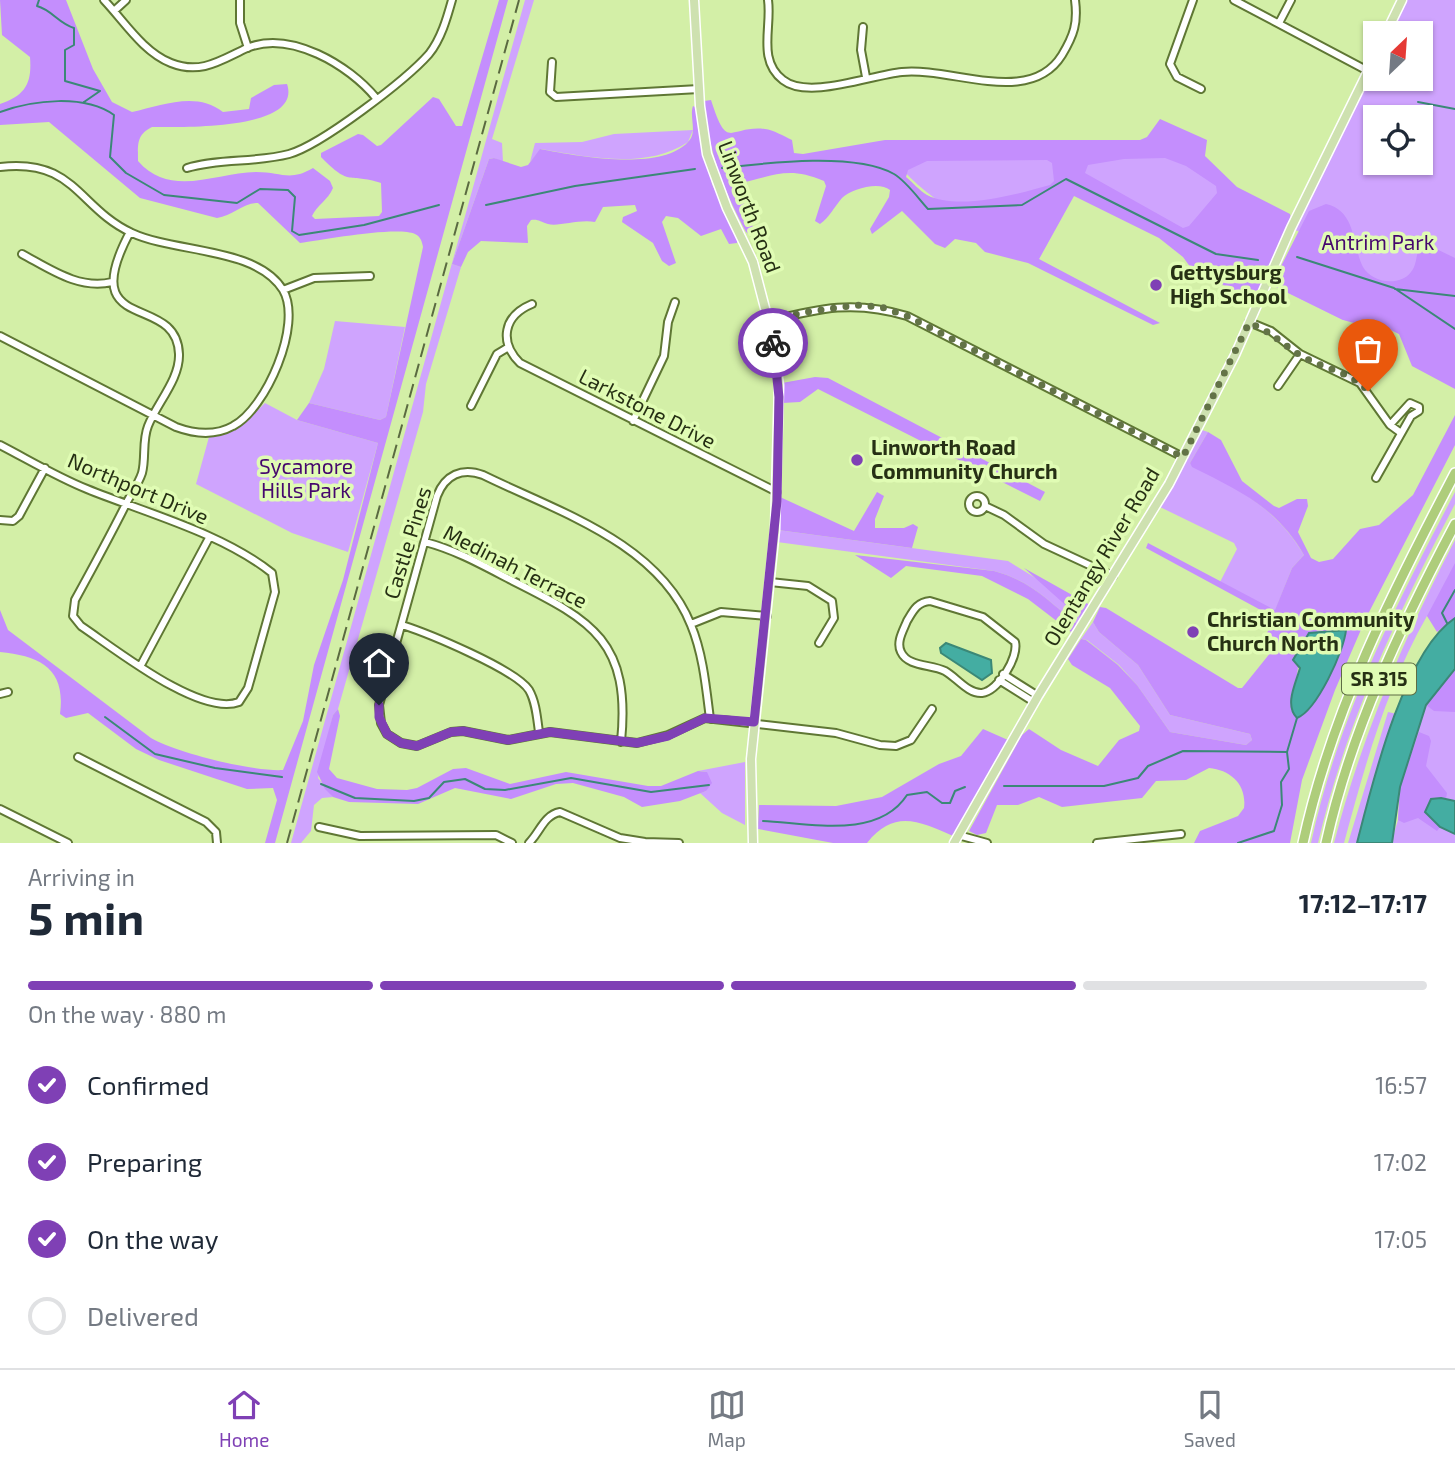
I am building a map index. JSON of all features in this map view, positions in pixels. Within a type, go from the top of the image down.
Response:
[{"type":"highway","name":"SR 315","points":[[1303,843],[1326,755],[1359,664],[1455,473]]},
{"type":"highway","name":"SR 315","points":[[1326,843],[1370,701],[1394,645],[1455,524]]},
{"type":"main road","name":"Linworth Road","points":[[694,0],[704,136],[713,173],[753,262],[769,321],[779,385],[777,492],[771,582],[751,759],[753,843]]},
{"type":"main road","points":[[1392,21],[1402,0]]},
{"type":"main road","name":"Olentangy River Road","points":[[956,839],[1036,699],[1114,576],[1183,457],[1363,82]]},
{"type":"street","points":[[104,0],[144,44],[172,64],[198,68],[208,66],[248,48],[274,43],[299,48],[352,72],[376,98]]},
{"type":"street","points":[[114,11],[126,0]]},
{"type":"street","points":[[240,0],[240,23],[248,48]]},
{"type":"street","points":[[187,168],[209,161],[260,159],[292,153],[315,143],[429,54],[447,19],[452,0]]},
{"type":"street","points":[[768,0],[767,53],[774,71],[781,79],[805,89],[916,70],[1011,83],[1028,82],[1045,76],[1074,36],[1077,26],[1074,0]]},
{"type":"street","points":[[1194,0],[1170,64],[1177,77],[1201,89]]},
{"type":"street","points":[[1234,0],[1363,68]]},
{"type":"street","points":[[1279,23],[1291,0]]},
{"type":"street","points":[[863,27],[861,50],[866,77]]},
{"type":"street","points":[[552,62],[552,96],[699,89]]},
{"type":"street","points":[[0,167],[37,167],[62,177],[130,232],[254,265],[268,273],[283,290],[289,315],[284,346],[268,384],[244,418],[220,431],[200,433],[176,427],[0,336]]},
{"type":"street","points":[[130,232],[113,267],[112,282],[125,304],[164,323],[177,342],[178,366],[144,442],[143,471],[75,600],[73,616],[81,626],[141,665],[209,538]]},
{"type":"street","points":[[22,254],[74,281],[88,285],[112,282]]},
{"type":"street","points":[[283,290],[314,278],[370,276]]},
{"type":"street","points":[[633,421],[664,356],[668,322],[675,302]]},
{"type":"street","points":[[471,406],[497,354],[507,348],[508,324],[520,309],[532,304]]},
{"type":"street","points":[[769,321],[806,312],[856,305],[881,307],[907,316],[1183,457]]},
{"type":"street","points":[[1249,323],[1271,331],[1300,354],[1360,383],[1390,425],[1401,433]]},
{"type":"street","name":"Larkstone Drive","points":[[507,348],[520,363],[537,373],[777,492]]},
{"type":"street","points":[[1278,386],[1300,354]]},
{"type":"street","points":[[1376,478],[1401,433],[1412,416],[1419,411],[1417,404],[1410,403],[1390,425]]},
{"type":"street","name":"Northport Drive","points":[[0,445],[83,487],[170,518],[262,565],[272,573],[276,586],[248,688],[239,702],[224,704],[191,696],[141,665]]},
{"type":"street","points":[[0,520],[13,521],[19,516],[45,468]]},
{"type":"street","name":"Castle Pines","points":[[539,732],[508,740],[456,732],[417,746],[393,739],[383,728],[378,711],[437,495],[449,477],[460,472],[478,473],[615,541],[645,563],[667,585],[691,624]]},
{"type":"street","points":[[985,506],[1004,514],[1044,544],[1114,576]]},
{"type":"street","name":"Medinah Terrace","points":[[425,542],[446,548],[488,568],[562,606],[587,623],[607,647],[614,663],[622,710],[621,742]]},
{"type":"street","points":[[771,582],[808,586],[832,600],[834,618],[820,643]]},
{"type":"street","points":[[938,603],[974,613],[1011,636],[1016,652],[1001,677],[990,690],[976,692],[946,672],[907,659],[900,650],[899,642],[912,612],[920,604],[938,603]]},
{"type":"street","points":[[710,719],[703,663],[691,624],[721,612],[767,615]]},
{"type":"street","points":[[402,625],[427,633],[517,678],[534,699],[539,732],[621,742],[649,741],[710,719],[836,733],[880,746],[896,746],[911,740],[932,709]]},
{"type":"street","points":[[1001,677],[1036,699]]},
{"type":"street","points":[[0,694],[8,692]]},
{"type":"street","points":[[78,757],[206,822],[216,832],[218,843]]},
{"type":"street","points":[[0,809],[68,843]]},
{"type":"street","points":[[528,843],[538,834],[545,820],[556,812],[569,814],[612,839],[679,843]]},
{"type":"street","points":[[319,827],[360,836],[413,840],[496,835],[512,843]]},
{"type":"street","points":[[1097,843],[1181,834]]},
{"type":"street","points":[[956,839],[987,843]]},
{"type":"green space","points":[[525,0],[534,0],[492,139],[502,143],[503,162],[489,159],[452,264],[461,267],[426,384],[423,412],[338,709],[333,715],[318,778],[333,797],[322,798],[314,805],[311,831],[301,843],[291,843]]},
{"type":"green space","name":"Antrim Park","points":[[1402,0],[1455,0],[1455,376],[1415,357],[1399,334],[1370,320],[1343,320],[1274,286],[1300,232],[1291,228],[1363,80],[1363,91],[1433,91],[1433,21],[1392,21]]},
{"type":"green space","points":[[693,130],[688,142],[672,151],[654,156],[635,159],[597,158],[541,149],[530,162],[535,143],[582,142],[614,134]]},
{"type":"green space","points":[[1151,142],[1227,189],[1202,246],[1080,184],[1039,259],[940,202],[922,189],[891,156]]},
{"type":"green space","points":[[335,321],[405,327],[386,417],[380,420],[309,403],[324,369]]},
{"type":"green space","name":"Sycamore Hills Park","points":[[265,403],[297,420],[378,443],[348,552],[292,533],[196,484],[209,437],[240,424]]},
{"type":"green space","points":[[1202,430],[1208,432],[1190,463],[1239,491],[1268,512],[1293,538],[1304,555],[1292,568],[1275,611],[1220,582],[1237,549],[1234,543],[1160,507]]},
{"type":"green space","points":[[1455,492],[1455,504],[1413,586],[1359,711],[1343,754],[1318,843],[1311,843],[1323,796],[1353,706],[1411,577]]},
{"type":"green space","points":[[778,530],[1008,561],[1042,582],[1080,618],[1077,624],[1029,586],[994,571],[777,542]]},
{"type":"green space","points":[[1455,540],[1455,618],[1427,616],[1389,698],[1369,755],[1344,843],[1334,843],[1358,764],[1386,688]]},
{"type":"green space","points":[[1093,622],[1099,632],[1138,665],[1170,715],[1250,734],[1252,740],[1246,745],[1170,732],[1137,685],[1119,665],[1087,640],[1081,639]]},
{"type":"green space","points":[[1455,669],[1455,843],[1391,843],[1398,820],[1400,787],[1426,705]]},
{"type":"green space","points":[[1388,712],[1397,714],[1357,843],[1348,843]]},
{"type":"green space","points":[[745,762],[745,825],[722,813],[700,793],[706,791],[707,772],[698,771]]},
{"type":"shaded area","points":[[0,0],[66,0],[93,69],[112,102],[132,112],[167,103],[191,101],[202,102],[223,112],[249,109],[251,98],[274,85],[287,84],[287,99],[277,111],[259,118],[211,126],[152,127],[141,137],[138,161],[165,179],[180,181],[256,172],[298,175],[313,168],[330,181],[333,188],[314,212],[312,216],[315,219],[379,216],[382,212],[381,183],[350,178],[338,173],[321,157],[321,153],[358,134],[377,146],[381,145],[433,97],[439,99],[456,126],[462,126],[499,0],[508,0],[275,843],[265,843],[277,800],[273,788],[247,789],[159,760],[136,749],[88,713],[66,718],[60,714],[59,686],[48,668],[28,657],[0,652],[0,610],[8,630],[151,738],[179,750],[216,760],[254,768],[283,770],[303,721],[314,665],[343,580],[378,443],[297,420],[309,403],[380,420],[386,417],[422,243],[415,234],[392,232],[300,243],[258,203],[217,218],[140,198],[49,122],[0,125],[0,104],[16,97],[25,87],[30,74],[30,57],[2,35]]},
{"type":"shaded area","points":[[711,100],[726,131],[731,133],[753,129],[768,130],[792,140],[794,153],[803,154],[885,140],[1140,140],[1147,137],[1160,119],[1207,140],[1205,156],[1237,187],[1290,214],[1291,219],[1255,302],[1191,268],[1183,257],[1159,238],[1074,196],[1039,259],[1160,323],[1153,325],[1028,263],[985,252],[976,243],[955,239],[945,248],[935,244],[902,211],[872,234],[870,229],[889,197],[890,190],[885,187],[865,187],[846,195],[820,224],[815,221],[826,186],[824,181],[812,176],[782,173],[741,183],[738,188],[755,232],[751,236],[746,232],[723,184],[709,137],[704,101]],"holes":[[[1165,158],[1186,166],[1216,186],[1217,193],[1189,226],[1183,228],[1085,173],[1088,165],[1124,159]],[[1047,160],[1052,163],[1054,181],[1050,185],[988,199],[940,200],[924,193],[906,177],[908,170],[927,161]]]},
{"type":"shaded area","points":[[693,106],[697,108],[712,184],[737,237],[737,243],[729,244],[721,229],[701,236],[678,218],[666,216],[662,222],[676,263],[669,266],[662,261],[653,243],[622,222],[623,217],[637,211],[635,205],[603,207],[595,222],[552,225],[531,220],[527,226],[528,243],[481,241],[468,252],[461,267],[452,264],[489,159],[494,158],[521,167],[528,165],[540,149],[596,158],[658,157],[675,151],[691,138]]},
{"type":"shaded area","points":[[1326,204],[1336,208],[1348,221],[1363,267],[1379,280],[1393,281],[1406,277],[1413,269],[1422,242],[1455,258],[1455,389],[1412,366],[1399,334],[1370,319],[1354,323],[1343,320],[1274,286],[1273,282],[1309,211]]},
{"type":"shaded area","points":[[815,377],[828,378],[1045,492],[1040,501],[818,389],[800,402],[782,403],[782,383]]},
{"type":"shaded area","points":[[1455,415],[1455,445],[1366,618],[1335,690],[1302,780],[1290,843],[1194,843],[1200,831],[1238,816],[1244,808],[1243,792],[1236,780],[1231,775],[1209,768],[1186,780],[1156,781],[1142,798],[1062,807],[1039,797],[1018,805],[997,805],[986,833],[977,835],[969,831],[1022,735],[1029,729],[1061,750],[1098,766],[1119,740],[1139,731],[1140,726],[1110,688],[1072,665],[1068,659],[1081,639],[1118,665],[1137,685],[1170,732],[1246,745],[1252,740],[1250,734],[1170,715],[1138,665],[1099,632],[1093,622],[1100,607],[1106,608],[1238,688],[1242,688],[1275,647],[1263,640],[1272,624],[1268,614],[1146,548],[1148,543],[1275,610],[1292,568],[1304,555],[1293,538],[1269,512],[1241,493],[1192,467],[1190,463],[1208,432],[1221,440],[1242,481],[1274,506],[1279,508],[1297,499],[1307,499],[1308,506],[1298,532],[1311,558],[1319,562],[1333,559],[1360,529],[1379,525],[1413,495]],"holes":[[[1342,630],[1293,714],[1297,651],[1309,633]]]},
{"type":"shaded area","points":[[877,492],[884,496],[875,519],[875,528],[904,528],[913,524],[918,527],[912,548],[778,530],[780,497],[854,531]]},
{"type":"shaded area","points":[[855,555],[994,571],[1007,575],[1029,586],[1077,624],[1071,632],[1028,599],[982,576],[906,566],[891,578]]},
{"type":"shaded area","points":[[1455,563],[1455,618],[1437,632],[1427,616]]},
{"type":"shaded area","points":[[1024,568],[1090,605],[1080,618]]},
{"type":"shaded area","points":[[1455,669],[1455,712],[1434,711],[1426,705]]},
{"type":"shaded area","points":[[338,709],[340,716],[329,769],[337,778],[377,789],[417,788],[453,769],[466,768],[510,784],[566,772],[661,786],[698,771],[707,772],[712,783],[706,791],[680,801],[642,807],[624,797],[573,783],[556,784],[511,799],[455,788],[418,804],[349,802],[333,797],[325,789],[317,772],[333,715]]},
{"type":"shaded area","points":[[983,729],[1008,740],[953,836],[907,821],[887,825],[867,843],[833,843],[758,829],[759,805],[836,806],[882,797],[939,764],[961,756]]},
{"type":"shaded area","points":[[1419,732],[1429,736],[1431,741],[1426,766],[1447,793],[1446,799],[1441,798],[1425,812],[1440,827],[1437,831],[1418,818],[1404,823],[1398,820],[1400,787]]},
{"type":"water","points":[[1455,618],[1455,669],[1426,705],[1400,787],[1392,843],[1357,843],[1381,755],[1406,688],[1420,659],[1437,635]]},
{"type":"water","points":[[1346,630],[1340,651],[1321,692],[1305,713],[1297,718],[1291,707],[1291,700],[1300,668],[1293,660],[1309,633]]},
{"type":"water","points":[[946,643],[991,660],[992,673],[982,680],[941,653],[940,648]]},
{"type":"water","points":[[1431,799],[1455,801],[1455,834],[1440,827],[1425,812]]},
{"type":"waterway","points":[[39,0],[37,6],[74,28],[74,45],[65,50],[65,81],[100,91],[84,102]]},
{"type":"waterway","points":[[0,112],[28,104],[58,101],[102,108],[114,115],[110,157],[126,173],[164,195],[237,203],[260,189],[288,190],[295,197],[292,231],[299,235],[364,225],[439,205]]},
{"type":"waterway","points":[[1418,102],[1455,109]]},
{"type":"waterway","points":[[722,168],[810,161],[857,163],[894,174],[928,209],[1022,205],[1066,179],[1216,254],[1258,260]]},
{"type":"waterway","points":[[486,205],[575,186],[695,169]]},
{"type":"waterway","points":[[1297,257],[1394,288],[1455,329]]},
{"type":"waterway","points":[[1395,289],[1455,296]]},
{"type":"waterway","points":[[1447,623],[1442,613],[1455,590]]},
{"type":"waterway","points":[[105,717],[155,754],[215,768],[282,777]]},
{"type":"waterway","points":[[1238,843],[1274,831],[1282,805],[1281,782],[1289,769],[1287,752],[1297,718]]},
{"type":"waterway","points":[[1004,786],[1104,786],[1138,778],[1148,766],[1183,751],[1287,752]]},
{"type":"waterway","points":[[321,784],[355,798],[414,801],[429,798],[444,782],[465,779],[485,789],[505,790],[571,778],[651,792],[709,785]]},
{"type":"waterway","points":[[763,821],[821,826],[861,824],[894,809],[907,795],[927,792],[942,803],[950,803],[955,791],[965,787]]},
{"type":"railway","points":[[287,843],[519,0]]},
{"type":"way so far","points":[[773,343],[769,321],[839,306],[881,307],[946,333],[1183,457],[1249,323],[1271,331],[1300,354],[1346,374],[1368,391]]},
{"type":"place","name":"Gettysburg High School","points":[[1156,285]]},
{"type":"place","name":"Linworth Road Community Church","points":[[857,460]]},
{"type":"place","name":"Christian Community Church North","points":[[1193,632]]},
{"type":"route","points":[[379,705],[379,717],[387,734],[401,743],[417,746],[451,732],[463,731],[508,740],[550,732],[637,743],[668,736],[705,718],[754,722],[771,582],[777,501],[779,397],[773,343]]}]
